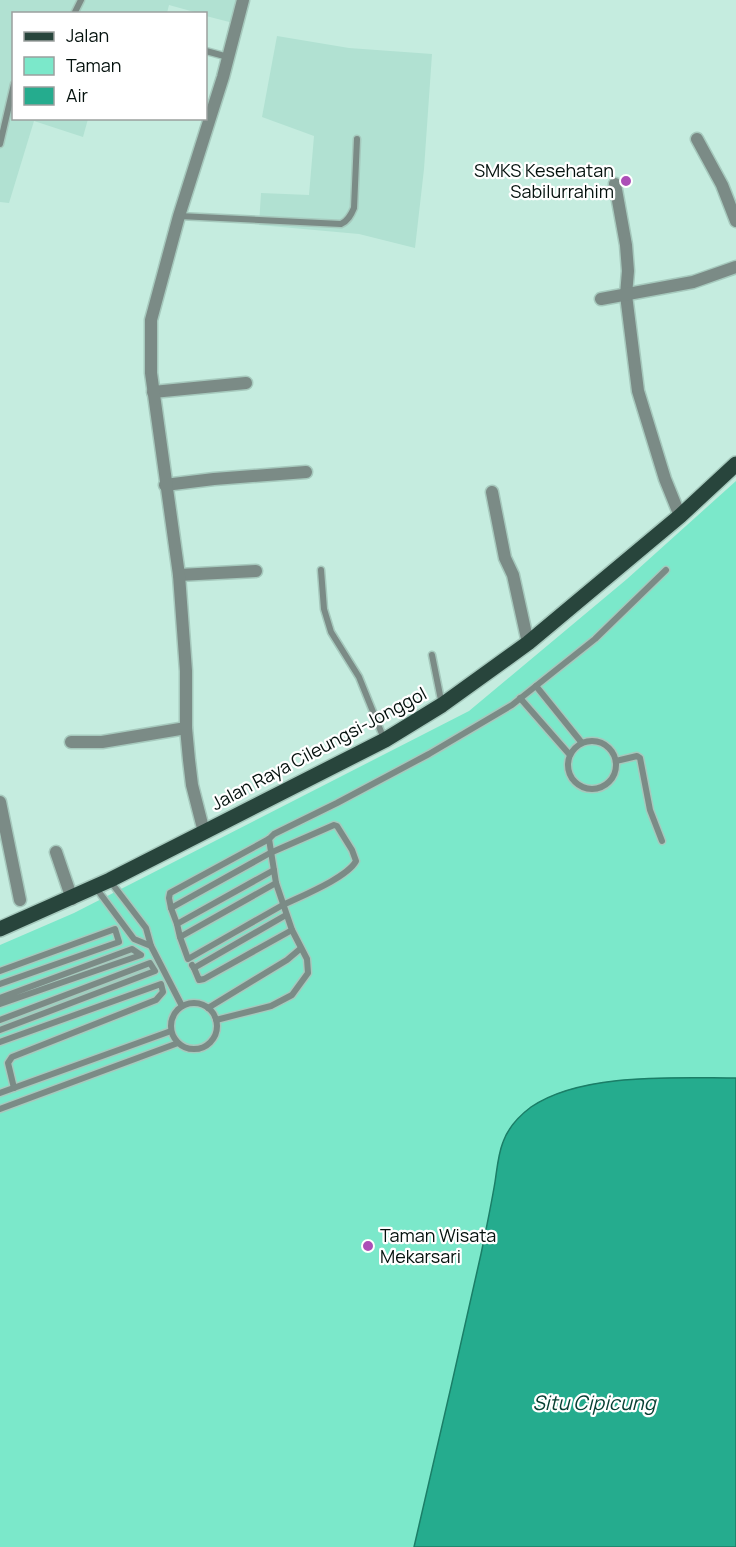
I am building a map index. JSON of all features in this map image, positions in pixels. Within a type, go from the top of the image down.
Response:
[{"type":"main road","name":"Jalan Raya Cileungsi-Jonggol","points":[[0,929],[103,884],[385,740],[442,705],[528,643],[680,516],[736,464]]},
{"type":"street","points":[[204,832],[192,785],[186,728],[186,671],[179,575],[153,392],[150,349],[151,320],[179,216],[228,57],[243,0]]},
{"type":"street","points":[[698,139],[722,185],[736,220]]},
{"type":"street","points":[[615,184],[626,245],[628,271],[626,295],[632,352],[642,410],[680,516]]},
{"type":"street","points":[[601,299],[693,282],[736,267]]},
{"type":"street","points":[[153,392],[246,383]]},
{"type":"street","points":[[165,485],[306,472]]},
{"type":"street","points":[[492,492],[505,558],[513,575],[528,643]]},
{"type":"street","points":[[179,575],[256,571]]},
{"type":"street","points":[[71,742],[123,740],[186,728]]},
{"type":"street","points":[[0,802],[20,900]]},
{"type":"street","points":[[56,852],[72,899]]},
{"type":"lane","points":[[207,51],[228,57]]},
{"type":"lane","points":[[0,144],[12,93]]},
{"type":"lane","points":[[179,216],[341,224],[351,215],[354,208],[357,139]]},
{"type":"lane","points":[[321,570],[324,609],[331,632],[359,677],[385,740]]},
{"type":"lane","points":[[292,930],[199,980],[180,937],[171,908],[170,892],[269,839],[274,834],[429,754],[520,698],[594,639],[666,570]]},
{"type":"lane","points":[[432,656],[442,705]]},
{"type":"lane","points":[[536,686],[582,743]]},
{"type":"lane","points":[[520,698],[570,755]]},
{"type":"lane","points":[[593,741],[603,744],[611,750],[616,761],[615,772],[608,782],[597,788],[577,784],[568,766],[570,755],[575,747],[582,743],[593,741]]},
{"type":"lane","points":[[616,761],[636,756],[640,758],[648,802],[662,841]]},
{"type":"lane","points":[[171,908],[270,853],[334,825],[337,826],[356,858],[352,867],[324,885],[188,959]]},
{"type":"lane","points":[[216,1020],[271,1006],[292,995],[309,973],[307,959],[292,930],[276,883],[269,839]]},
{"type":"lane","points":[[177,924],[274,870]]},
{"type":"lane","points":[[180,937],[276,883]]},
{"type":"lane","points":[[103,884],[134,939],[151,946]]},
{"type":"lane","points":[[103,884],[146,928],[151,946],[182,1006]]},
{"type":"lane","points":[[194,968],[286,915]]},
{"type":"lane","points":[[0,971],[115,930],[119,942],[150,963],[163,992],[156,1000],[12,1057],[8,1063],[14,1088]]},
{"type":"lane","points":[[0,984],[119,942]]},
{"type":"lane","points":[[0,998],[132,949]]},
{"type":"lane","points":[[208,1008],[287,960],[300,949]]},
{"type":"lane","points":[[0,1004],[141,955]]},
{"type":"lane","points":[[0,1020],[150,963]]},
{"type":"lane","points":[[0,1030],[155,971]]},
{"type":"lane","points":[[0,1042],[161,984]]},
{"type":"lane","points":[[0,1109],[178,1043],[193,1048],[206,1045],[215,1034],[216,1020],[208,1008],[194,1002],[182,1006],[173,1015],[171,1031],[178,1043]]},
{"type":"lane","points":[[0,1093],[171,1031]]},
{"type":"shaded area","points":[[0,0],[250,0],[241,25],[207,16],[207,12],[194,12],[169,5],[167,12],[12,12],[12,120],[88,120],[83,137],[34,121],[9,203],[0,202]]},
{"type":"shaded area","points":[[277,36],[349,48],[432,54],[424,169],[415,248],[359,234],[259,225],[261,193],[309,195],[314,136],[262,117]]},
{"type":"green space","name":"Taman Wisata Mekarsari","points":[[736,481],[736,1547],[0,1547],[0,945],[74,913],[469,711],[627,579]]},
{"type":"water","name":"Situ Cipicung","points":[[658,1078],[736,1078],[736,1547],[414,1547],[481,1254],[500,1152],[511,1127],[531,1107],[552,1096],[602,1082]]},
{"type":"place","name":"SMKS Kesehatan Sabilurrahim","points":[[626,181]]},
{"type":"place","name":"Taman Wisata Mekarsari","points":[[368,1246]]}]
